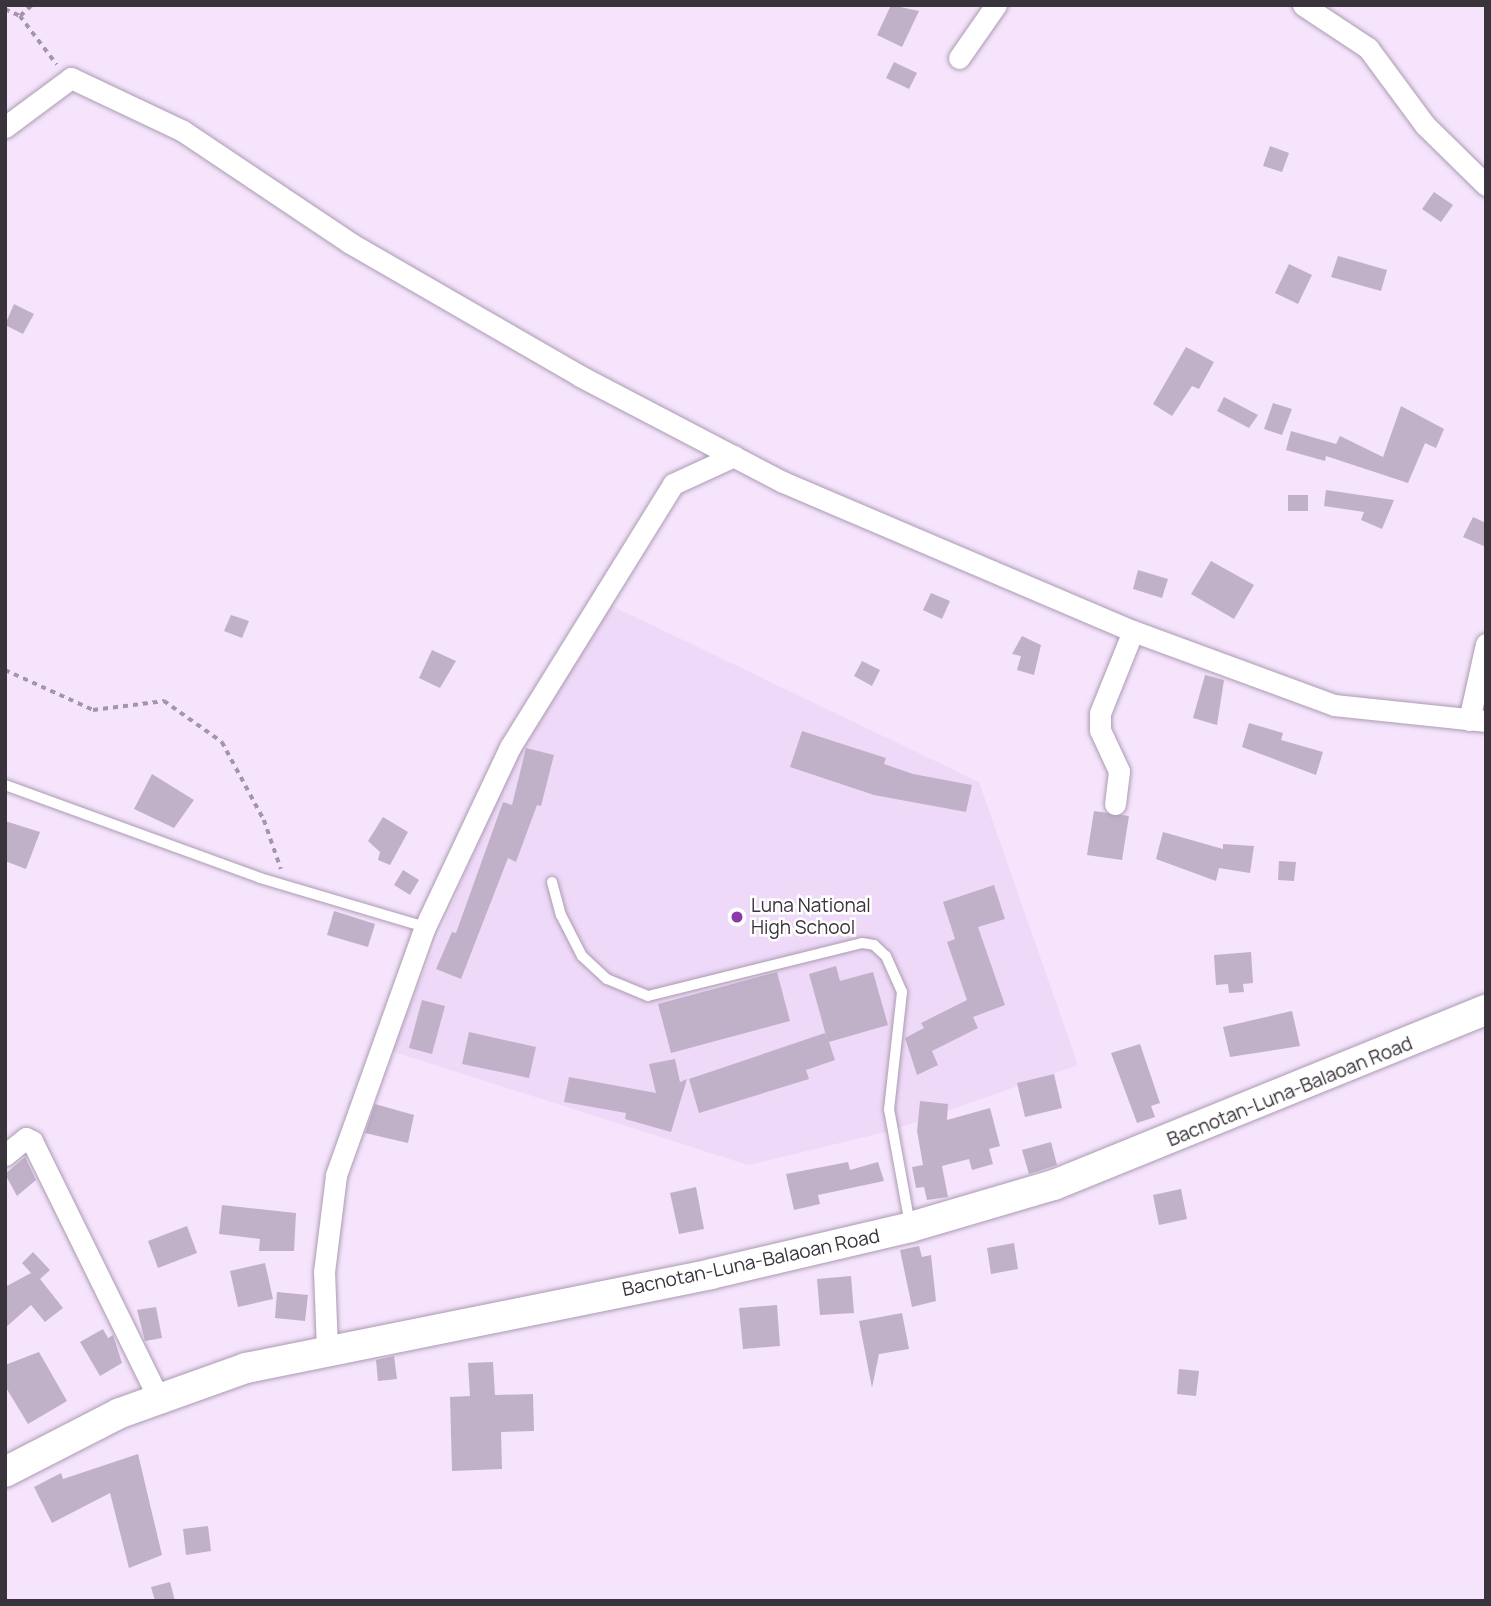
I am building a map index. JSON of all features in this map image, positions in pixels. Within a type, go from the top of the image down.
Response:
[{"type":"main road","name":"Bacnotan-Luna-Balaoan Road","points":[[5,1472],[159,1399],[246,1368],[327,1349],[711,1273],[911,1227],[1054,1185],[1486,1010]]},
{"type":"street","points":[[959,58],[996,5]]},
{"type":"street","points":[[1303,5],[1368,48],[1425,125],[1486,185]]},
{"type":"street","points":[[5,127],[71,78],[183,131],[350,243],[580,376],[734,456],[1133,631],[1352,710],[1477,720],[1486,644]]},
{"type":"street","points":[[327,1349],[324,1272],[336,1175],[425,927],[510,747],[673,484],[734,456]]},
{"type":"street","points":[[1115,804],[1119,771],[1101,730],[1100,713],[1133,631]]},
{"type":"street","points":[[5,1155],[26,1138],[32,1141],[159,1399]]},
{"type":"lane","points":[[5,785],[288,887],[425,927]]},
{"type":"lane","points":[[552,882],[561,915],[582,956],[607,979],[648,996],[862,943],[874,944],[886,956],[902,992],[889,1109],[911,1227]]},
{"type":"path","points":[[20,16],[32,5]]},
{"type":"path","points":[[5,9],[20,16],[43,52],[71,78]]},
{"type":"path","points":[[5,670],[93,710],[164,701],[222,742],[264,820],[288,887]]},
{"type":"shaded area","name":"Luna National High School","points":[[610,605],[979,782],[1078,1065],[890,1131],[748,1165],[391,1051],[515,754]]},
{"type":"building","points":[[891,5],[919,11],[902,47],[877,35]]},
{"type":"building","points":[[894,62],[917,73],[909,89],[886,78]]},
{"type":"building","points":[[1270,146],[1289,153],[1282,172],[1263,166]]},
{"type":"building","points":[[1434,192],[1453,205],[1441,222],[1422,209]]},
{"type":"building","points":[[1338,256],[1387,270],[1381,291],[1331,277]]},
{"type":"building","points":[[1289,264],[1312,275],[1298,304],[1275,293]]},
{"type":"building","points":[[14,304],[34,314],[23,334],[5,325]]},
{"type":"building","points":[[1186,347],[1214,362],[1199,389],[1192,386],[1172,416],[1153,404]]},
{"type":"building","points":[[1224,397],[1258,415],[1249,428],[1217,411]]},
{"type":"building","points":[[1273,403],[1292,409],[1282,435],[1264,429]]},
{"type":"building","points":[[1401,406],[1444,429],[1436,448],[1425,443],[1408,483],[1326,456],[1325,461],[1286,450],[1291,431],[1336,444],[1340,436],[1383,457]]},
{"type":"building","points":[[1326,490],[1394,500],[1382,529],[1361,520],[1364,512],[1324,506]]},
{"type":"building","points":[[1288,495],[1308,495],[1308,511],[1288,511]]},
{"type":"building","points":[[1473,517],[1486,523],[1486,547],[1463,537]]},
{"type":"building","points":[[1211,561],[1254,585],[1234,619],[1191,594]]},
{"type":"building","points":[[1138,570],[1168,579],[1162,598],[1133,589]]},
{"type":"building","points":[[931,593],[950,601],[942,619],[923,610]]},
{"type":"building","points":[[231,615],[249,621],[242,638],[224,631]]},
{"type":"building","points":[[1022,636],[1041,645],[1034,675],[1017,670],[1021,656],[1012,654]]},
{"type":"building","points":[[432,650],[456,661],[440,688],[419,678]]},
{"type":"building","points":[[862,661],[880,670],[872,686],[854,676]]},
{"type":"building","points":[[1205,675],[1224,680],[1217,725],[1193,718]]},
{"type":"building","points":[[1249,723],[1283,733],[1281,740],[1323,752],[1316,775],[1242,747]]},
{"type":"building","points":[[802,731],[886,758],[884,764],[913,774],[972,785],[966,812],[874,795],[790,767]]},
{"type":"building","points":[[526,748],[554,755],[541,806],[537,805],[516,862],[508,858],[461,979],[436,969],[452,932],[456,933],[503,802],[512,805]]},
{"type":"building","points":[[152,774],[194,800],[174,828],[134,809]]},
{"type":"building","points":[[1094,811],[1129,816],[1122,860],[1087,855]]},
{"type":"building","points":[[383,817],[408,832],[390,865],[378,860],[380,852],[368,841]]},
{"type":"building","points":[[5,821],[40,832],[26,869],[5,861]]},
{"type":"building","points":[[1163,832],[1223,849],[1223,844],[1254,846],[1250,873],[1219,868],[1216,881],[1156,859]]},
{"type":"building","points":[[1279,861],[1296,862],[1294,881],[1278,880]]},
{"type":"building","points":[[403,870],[419,880],[410,895],[394,885]]},
{"type":"building","points":[[994,885],[1005,919],[978,927],[1005,1005],[973,1017],[978,1028],[932,1051],[938,1065],[917,1075],[905,1038],[924,1028],[921,1023],[967,1000],[947,942],[955,939],[943,902]]},
{"type":"building","points":[[334,911],[375,924],[368,947],[327,935]]},
{"type":"building","points":[[1251,952],[1253,983],[1243,984],[1244,992],[1229,993],[1228,984],[1216,985],[1214,955]]},
{"type":"building","points":[[836,966],[840,981],[873,972],[888,1025],[829,1042],[835,1060],[806,1070],[809,1079],[699,1113],[689,1079],[825,1033],[827,1039],[809,974]]},
{"type":"building","points":[[777,972],[790,1021],[671,1053],[658,1004]]},
{"type":"building","points":[[422,1000],[445,1006],[432,1054],[409,1048]]},
{"type":"building","points":[[1292,1011],[1300,1046],[1230,1057],[1223,1027]]},
{"type":"building","points":[[469,1032],[536,1047],[529,1078],[462,1064]]},
{"type":"building","points":[[1140,1044],[1160,1103],[1151,1106],[1155,1117],[1137,1123],[1111,1053]]},
{"type":"building","points":[[675,1059],[680,1082],[687,1079],[671,1132],[625,1119],[626,1113],[564,1102],[569,1077],[656,1093],[649,1064]]},
{"type":"building","points":[[1054,1074],[1062,1108],[1025,1117],[1017,1083]]},
{"type":"building","points":[[920,1101],[948,1104],[947,1120],[990,1108],[1000,1146],[989,1149],[993,1164],[972,1170],[969,1159],[942,1166],[948,1197],[927,1200],[924,1187],[916,1188],[912,1167],[923,1165],[917,1131]]},
{"type":"building","points":[[375,1104],[414,1115],[408,1143],[365,1133]]},
{"type":"building","points":[[1051,1142],[1057,1165],[1029,1174],[1022,1150]]},
{"type":"building","points":[[25,1157],[36,1180],[17,1196],[5,1174]]},
{"type":"building","points":[[848,1162],[850,1170],[878,1162],[884,1181],[818,1195],[820,1204],[794,1210],[786,1174]]},
{"type":"building","points":[[696,1187],[704,1229],[679,1234],[670,1193]]},
{"type":"building","points":[[1181,1189],[1187,1219],[1159,1225],[1153,1195]]},
{"type":"building","points":[[222,1205],[296,1213],[294,1251],[259,1251],[260,1239],[219,1234]]},
{"type":"building","points":[[187,1226],[197,1253],[158,1268],[148,1241]]},
{"type":"building","points":[[1014,1243],[1018,1269],[991,1274],[987,1248]]},
{"type":"building","points":[[919,1246],[922,1257],[931,1255],[936,1301],[912,1307],[900,1250]]},
{"type":"building","points":[[33,1252],[50,1270],[40,1279],[63,1308],[45,1322],[31,1305],[5,1328],[5,1287],[31,1273],[22,1263]]},
{"type":"building","points":[[265,1263],[273,1299],[238,1307],[230,1271]]},
{"type":"building","points":[[851,1276],[854,1313],[820,1315],[817,1279]]},
{"type":"building","points":[[277,1292],[308,1295],[305,1321],[275,1318]]},
{"type":"building","points":[[777,1305],[780,1346],[743,1349],[739,1308]]},
{"type":"building","points":[[156,1307],[162,1338],[145,1341],[137,1310]]},
{"type":"building","points":[[902,1313],[909,1349],[879,1354],[872,1388],[859,1321]]},
{"type":"building","points":[[103,1329],[108,1338],[113,1335],[122,1363],[100,1376],[80,1342]]},
{"type":"building","points":[[39,1352],[67,1401],[28,1424],[5,1386],[5,1365]]},
{"type":"building","points":[[394,1356],[397,1379],[378,1381],[376,1360]]},
{"type":"building","points":[[493,1362],[495,1395],[533,1394],[534,1431],[501,1432],[502,1469],[452,1471],[450,1397],[470,1396],[468,1363]]},
{"type":"building","points":[[1179,1369],[1199,1371],[1196,1396],[1177,1394]]},
{"type":"building","points":[[138,1454],[162,1555],[129,1568],[110,1493],[52,1523],[34,1487],[61,1473],[63,1479]]},
{"type":"building","points":[[208,1526],[211,1551],[186,1555],[183,1529]]},
{"type":"building","points":[[170,1582],[175,1601],[155,1601],[151,1587]]},
{"type":"place","name":"Luna National High School","points":[[737,917]]}]
